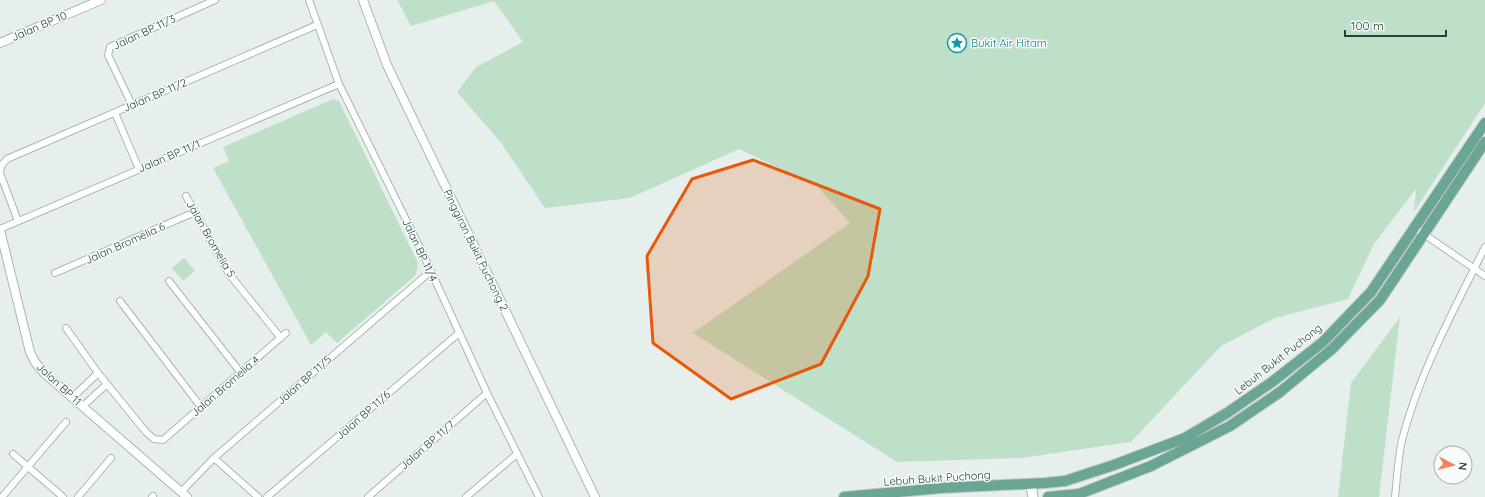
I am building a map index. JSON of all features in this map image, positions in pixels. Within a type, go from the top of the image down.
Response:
[{"type":"main road","name":"Lebuh Bukit Puchong","points":[[1047,497],[1078,496],[1151,466],[1189,448],[1230,426],[1280,392],[1332,349],[1380,300],[1485,123]]},
{"type":"main road","name":"Lebuh Bukit Puchong","points":[[844,497],[941,488],[1031,484],[1065,480],[1106,468],[1185,438],[1227,413],[1272,382],[1323,342],[1371,292],[1420,231],[1485,142]]},
{"type":"main road","points":[[1185,438],[1189,448]]},
{"type":"main road","points":[[1045,483],[1047,497]]},
{"type":"main road","points":[[1031,484],[1033,497]]},
{"type":"street","name":"Jalan BP 10","points":[[0,43],[101,0]]},
{"type":"street","name":"Jalan BP 11/3","points":[[132,105],[108,55],[110,47],[214,0]]},
{"type":"street","name":"Jalan BP 11/4","points":[[309,0],[317,26],[339,84],[431,271],[487,393],[539,497]]},
{"type":"street","name":"Pinggiran Bukit Puchong 2","points":[[363,0],[387,65],[595,497]]},
{"type":"street","name":"Jalan BP 11/2","points":[[18,221],[0,173],[1,166],[7,159],[317,26]]},
{"type":"street","name":"Jalan BP 11/1","points":[[0,229],[339,84]]},
{"type":"street","points":[[115,113],[140,169]]},
{"type":"street","name":"Jalan Bromelia 5","points":[[186,196],[229,274],[281,338]]},
{"type":"street","name":"Jalan Bromelia 6","points":[[54,273],[195,212]]},
{"type":"street","name":"Jalan BP 11","points":[[0,229],[30,352],[35,362],[44,373],[72,398],[184,494]]},
{"type":"street","points":[[1420,231],[1485,276]]},
{"type":"street","points":[[1395,497],[1402,441],[1413,403],[1427,366],[1485,247]]},
{"type":"street","name":"Jalan BP 11/5","points":[[184,494],[214,458],[431,271]]},
{"type":"street","points":[[169,282],[240,373]]},
{"type":"street","points":[[120,302],[201,407]]},
{"type":"street","points":[[66,328],[107,384],[83,406]]},
{"type":"street","name":"Jalan Bromelia 4","points":[[107,384],[146,432],[154,439],[163,440],[286,333]]},
{"type":"street","name":"Jalan BP 11/6","points":[[267,497],[459,333]]},
{"type":"street","points":[[72,398],[98,373]]},
{"type":"street","name":"Jalan BP 11/7","points":[[368,497],[487,393]]},
{"type":"street","points":[[2,497],[66,422]]},
{"type":"street","points":[[13,454],[63,497]]},
{"type":"street","points":[[466,497],[517,454]]},
{"type":"street","points":[[78,497],[111,458]]},
{"type":"street","points":[[214,458],[258,497]]},
{"type":"highlighted area","points":[[753,160],[880,209],[868,276],[821,364],[731,399],[653,343],[647,256],[692,179]]},
{"type":"green space","points":[[397,0],[1485,0],[1485,103],[1414,212],[1416,189],[1374,244],[1348,299],[1275,318],[1221,346],[1131,442],[1021,458],[897,462],[693,333],[850,223],[817,186],[739,149],[630,198],[545,208],[502,144],[457,92],[476,67],[523,42],[494,1],[411,26]]},
{"type":"green space","points":[[333,99],[339,101],[418,263],[416,275],[337,343],[326,332],[311,345],[213,168],[229,161],[223,147]]},
{"type":"green space","points":[[184,258],[195,271],[183,281],[172,268]]},
{"type":"green space","points":[[1400,317],[1379,497],[1338,497],[1351,383]]},
{"type":"place","name":"Bukit Air Hitam","points":[[957,43]]}]
